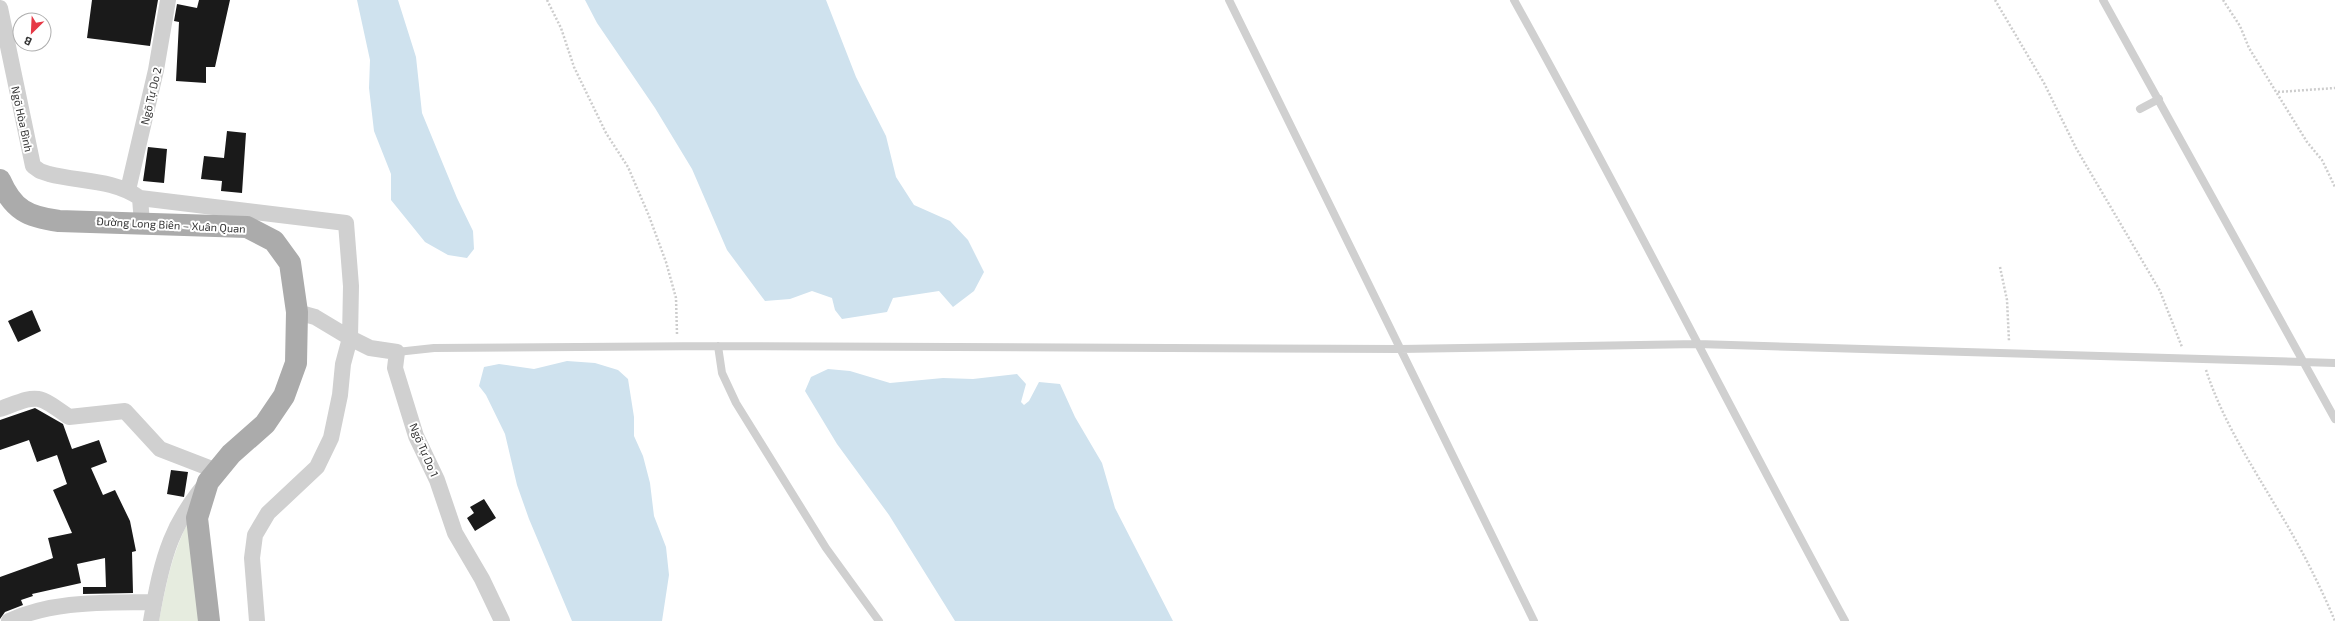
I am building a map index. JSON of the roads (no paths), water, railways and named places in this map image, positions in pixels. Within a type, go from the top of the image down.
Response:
[{"type":"main road","name":"Đường Long Biên – Xuân Quan","points":[[0,180],[15,205],[35,218],[59,221],[247,227],[274,241],[290,263],[297,312],[296,363],[284,396],[264,424],[231,454],[208,482],[197,518],[209,621]]},
{"type":"street","name":"Ngõ Tự Do 2","points":[[134,194],[168,0]]},
{"type":"street","name":"Ngõ Hòa Bình","points":[[0,8],[33,166],[40,171],[49,174],[107,183],[134,194]]},
{"type":"street","points":[[142,223],[134,194],[346,223],[351,286],[350,338],[343,364],[340,395],[331,438],[317,467],[268,513],[255,535],[252,558],[257,621]]},
{"type":"street","points":[[297,312],[315,317],[370,348],[397,352]]},
{"type":"street","name":"Ngõ Tự Do 1","points":[[397,352],[395,368],[416,436],[437,480],[455,533],[482,579],[502,621]]},
{"type":"street","points":[[0,409],[31,398],[43,399],[69,417],[125,411],[160,449],[217,471],[192,500],[174,529],[163,563],[151,621]]},
{"type":"street","points":[[9,621],[27,612],[82,604],[154,602]]},
{"type":"lane","points":[[1229,0],[1534,621]]},
{"type":"lane","points":[[1514,0],[1587,132],[1845,621]]},
{"type":"lane","points":[[2104,0],[2335,419]]},
{"type":"lane","points":[[2140,109],[2159,99]]},
{"type":"lane","points":[[397,352],[434,348],[676,346],[1400,349],[1698,344],[2335,363]]},
{"type":"lane","points":[[718,346],[722,373],[736,403],[813,528],[879,621]]},
{"type":"water","points":[[357,0],[398,0],[416,57],[422,113],[457,198],[473,231],[474,249],[467,258],[448,255],[425,242],[391,200],[391,174],[374,131],[369,88],[370,60]]},
{"type":"water","points":[[585,0],[826,0],[856,77],[886,136],[896,177],[914,205],[950,221],[968,240],[984,272],[974,291],[953,307],[939,291],[893,298],[887,312],[842,319],[835,310],[832,298],[812,291],[790,299],[765,301],[727,250],[692,169],[655,108],[597,23]]},
{"type":"water","points":[[567,361],[595,363],[618,370],[628,379],[634,417],[634,436],[643,456],[650,483],[654,516],[666,547],[669,575],[662,621],[572,621],[529,519],[517,485],[505,434],[486,395],[479,386],[484,367],[499,364],[534,369]]},
{"type":"water","points":[[828,369],[850,371],[890,383],[943,378],[973,379],[1017,374],[1026,384],[1021,402],[1024,405],[1029,401],[1039,382],[1060,384],[1075,417],[1102,463],[1115,508],[1173,621],[955,621],[889,515],[837,444],[805,391],[811,377]]}]
